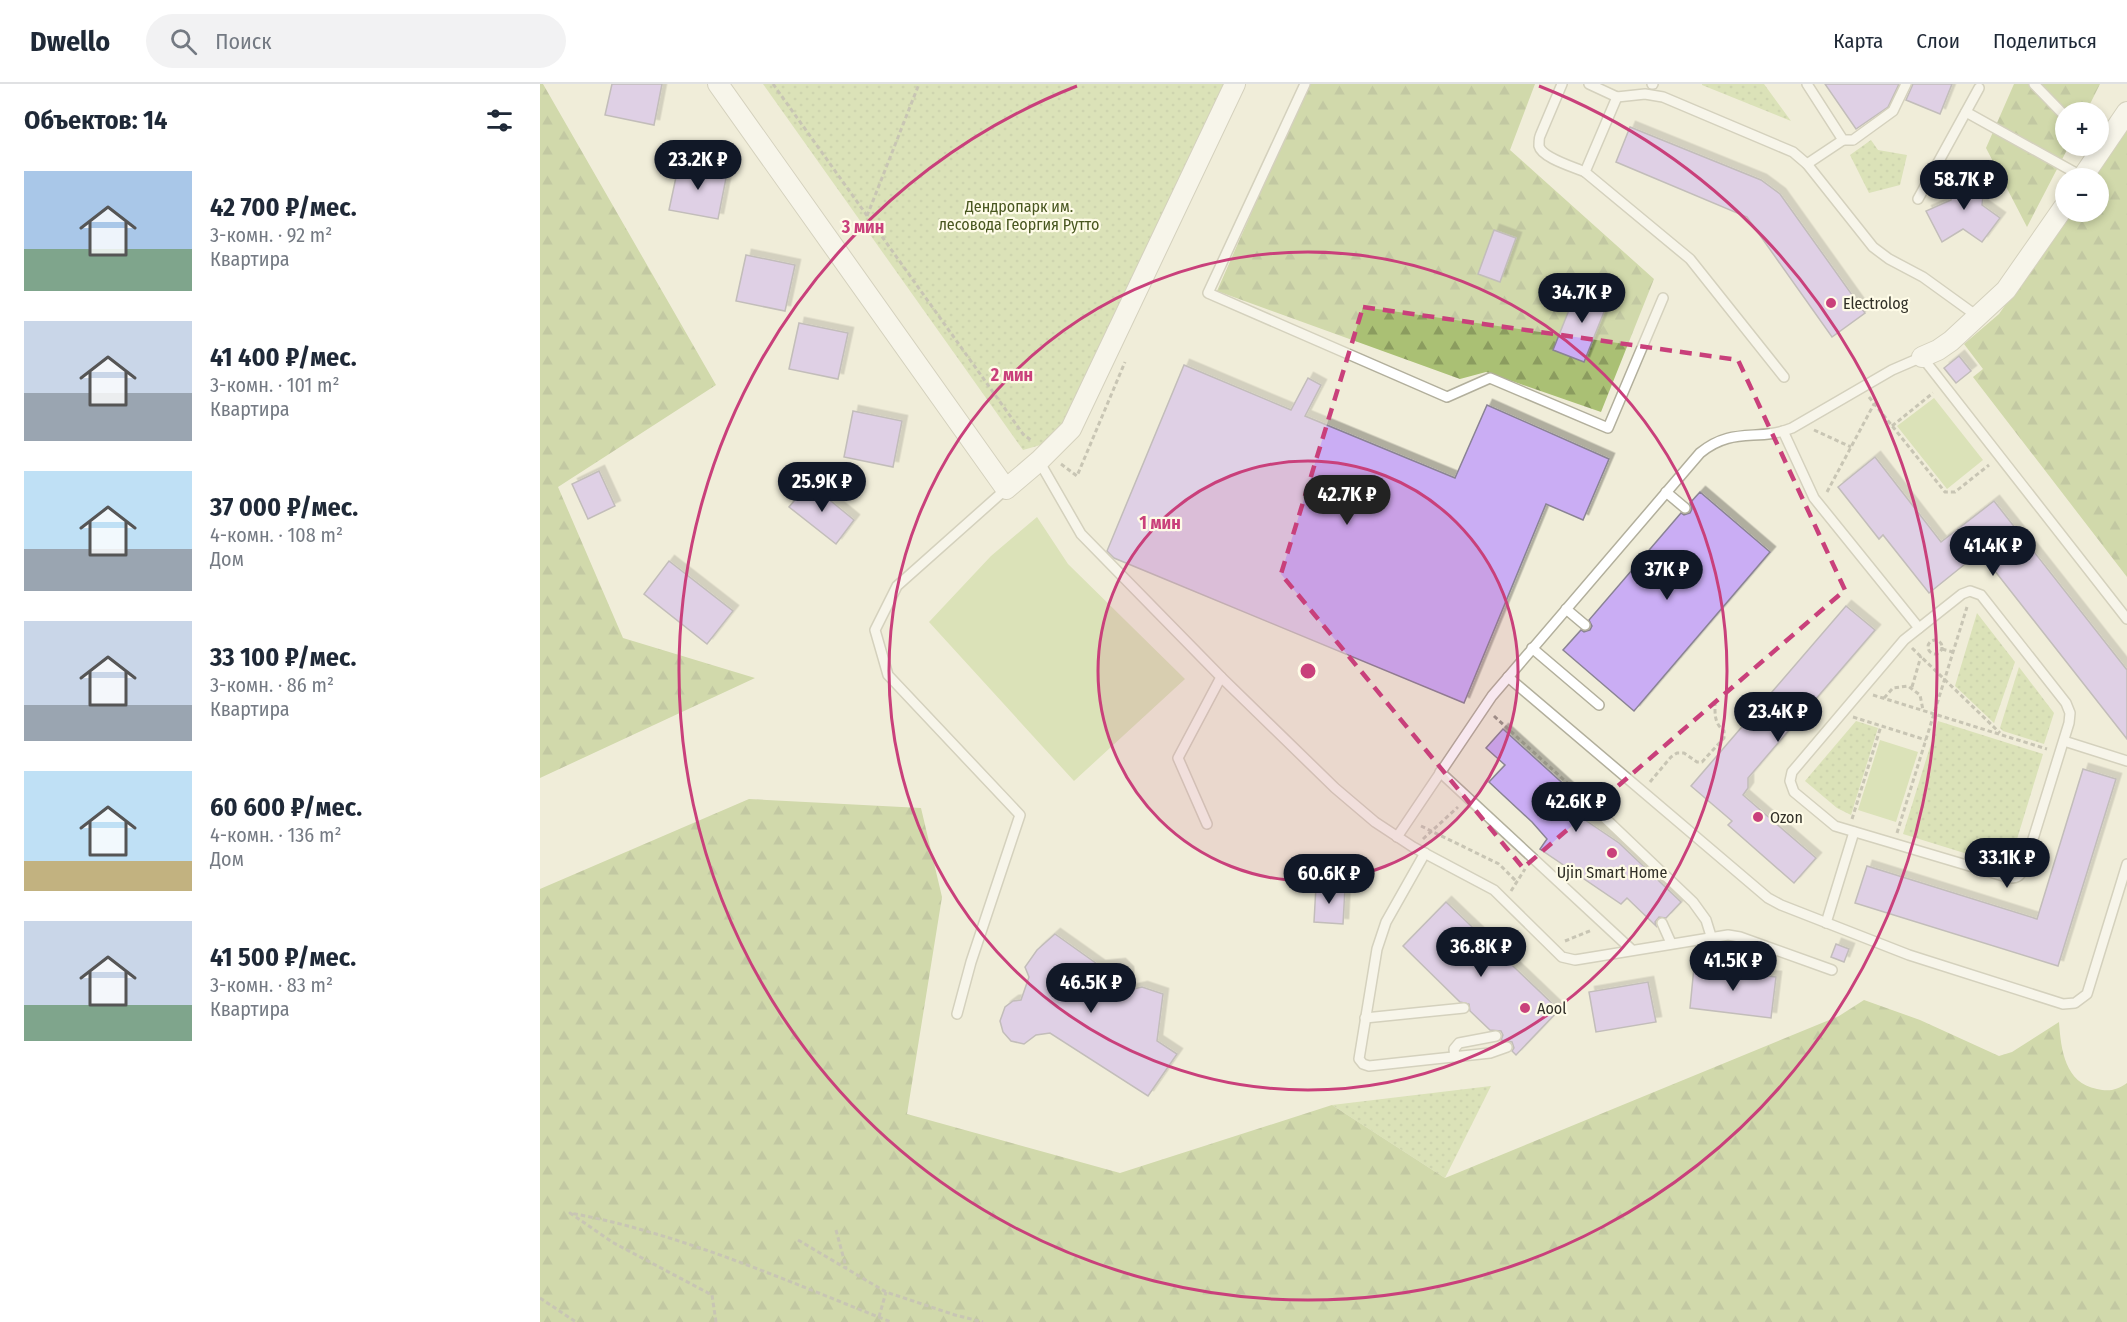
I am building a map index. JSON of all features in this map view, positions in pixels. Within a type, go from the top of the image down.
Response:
[{"type":"street","points":[[718,84],[1006,489],[1071,429],[1235,84]]},
{"type":"street","points":[[2109,133],[2127,112]]},
{"type":"street","points":[[1922,357],[1946,345],[1991,305],[2015,279],[2055,220]]},
{"type":"lane","points":[[1305,84],[1208,293],[1447,397],[1490,378],[1608,428],[1663,298]]},
{"type":"lane","points":[[1562,84],[1540,136],[1539,145],[1543,153],[1585,172],[1690,259],[1784,378]]},
{"type":"lane","points":[[1589,84],[1617,97],[1652,95],[1663,97],[1783,147],[1807,164],[1881,254],[1923,278],[1978,317]]},
{"type":"lane","points":[[1652,95],[1653,84]]},
{"type":"lane","points":[[1807,84],[1843,140]]},
{"type":"lane","points":[[1807,164],[1843,140],[1853,140],[1888,116],[1897,106],[1906,84]]},
{"type":"lane","points":[[2034,84],[2055,106]]},
{"type":"lane","points":[[1918,199],[1980,88]]},
{"type":"lane","points":[[1585,172],[1617,97]]},
{"type":"lane","points":[[1966,112],[2065,168]]},
{"type":"lane","points":[[1396,837],[1484,706],[1700,453],[1728,436],[1783,431],[1801,423],[1892,370],[1922,357],[2127,619]]},
{"type":"lane","points":[[1783,431],[1810,490],[1820,505],[1919,628]]},
{"type":"lane","points":[[1043,457],[1081,534],[1221,677],[1335,788],[1396,837],[1485,884],[1562,957],[1570,960],[1728,934],[1832,970]]},
{"type":"lane","points":[[957,1014],[971,962],[1020,815],[888,675],[875,630],[897,586],[1006,489]]},
{"type":"lane","points":[[1666,492],[1685,508]]},
{"type":"lane","points":[[1972,591],[1981,595],[2066,703],[2070,717],[2064,741],[2024,868],[2019,876],[2010,878],[1835,826],[1794,792],[1790,781],[1792,771],[1904,640],[1919,628],[1962,594],[1972,591]]},
{"type":"lane","points":[[1566,609],[1585,625]]},
{"type":"lane","points":[[1532,648],[1599,705]]},
{"type":"lane","points":[[1508,676],[1762,894],[1781,905],[1917,957],[2063,1004],[2075,1003],[2083,998],[2090,988],[2127,864]]},
{"type":"lane","points":[[1207,824],[1178,758],[1221,677]]},
{"type":"lane","points":[[2064,741],[2127,761]]},
{"type":"lane","points":[[1440,772],[1632,950]]},
{"type":"lane","points":[[1585,799],[1699,908],[1711,936]]},
{"type":"lane","points":[[1826,923],[1851,831]]},
{"type":"lane","points":[[1425,853],[1382,931],[1365,1018],[1360,1062],[1366,1066],[1455,1057],[1491,1053],[1507,1047]]},
{"type":"lane","points":[[1662,923],[1671,943]]},
{"type":"lane","points":[[1365,1018],[1464,1008]]},
{"type":"lane","points":[[1455,1057],[1454,1049],[1459,1042],[1496,1036]]},
{"type":"path","points":[[773,84],[1023,434],[1043,457],[1077,476],[1128,356]]},
{"type":"path","points":[[867,216],[919,84]]},
{"type":"path","points":[[1892,426],[1944,384]]},
{"type":"path","points":[[1862,388],[1942,491],[1955,492],[2000,456]]},
{"type":"path","points":[[1820,505],[1874,404]]},
{"type":"path","points":[[1801,423],[1851,447]]},
{"type":"path","points":[[1894,844],[1972,591]]},
{"type":"path","points":[[1904,640],[2002,735]]},
{"type":"path","points":[[1930,652],[1928,646],[1932,640],[1941,643],[1942,649]]},
{"type":"path","points":[[1942,649],[1953,652]]},
{"type":"path","points":[[1930,652],[1935,654],[1942,649]]},
{"type":"path","points":[[1912,687],[1922,658],[1930,652]]},
{"type":"path","points":[[1884,698],[1889,690],[1898,686],[1912,687],[1920,695],[1923,710]]},
{"type":"path","points":[[1861,691],[2060,753]]},
{"type":"path","points":[[1642,792],[1674,754],[1684,753],[1697,762],[1702,762],[1724,738],[1724,733],[1717,725],[1715,718],[1716,702]]},
{"type":"path","points":[[1484,706],[1585,799]]},
{"type":"path","points":[[1841,714],[1926,740]]},
{"type":"path","points":[[1851,831],[1881,726]]},
{"type":"path","points":[[1413,847],[1469,798]]},
{"type":"path","points":[[1408,819],[1499,864],[1517,882]]},
{"type":"path","points":[[1505,901],[1532,857]]},
{"type":"path","points":[[1551,947],[1605,924]]},
{"type":"path","points":[[716,1322],[712,1295],[612,1242],[570,1213],[617,1221],[754,1268],[891,1322]]},
{"type":"path","points":[[836,1230],[847,1269]]},
{"type":"path","points":[[798,1240],[886,1292],[983,1322]]},
{"type":"path","points":[[879,1317],[886,1292]]},
{"type":"path","points":[[540,1298],[576,1322]]},
{"type":"highlighted area","points":[[1363,307],[1738,360],[1845,590],[1523,868],[1281,574]]},
{"type":"green space","points":[[540,84],[543,84],[716,385],[558,487],[623,638],[755,678],[540,778]]},
{"type":"green space","name":"Дендропарк им. лесовода Георгия Рутто","points":[[763,84],[1225,84],[1058,440],[1023,450]]},
{"type":"green space","points":[[1308,84],[1535,84],[1510,150],[1654,279],[1601,412],[1486,372],[1460,379],[1217,291]]},
{"type":"green space","points":[[1702,84],[1764,84],[1791,121],[1702,85]]},
{"type":"green space","points":[[2014,84],[2100,84],[2091,102],[2055,102],[2055,156],[2064,156],[2058,168],[2055,168],[2055,173],[2027,227],[1986,148]]},
{"type":"green space","points":[[2127,128],[2127,577],[1973,377],[1983,369],[1964,344],[1999,314],[2063,222],[2109,222],[2109,168],[2099,168]]},
{"type":"green space","points":[[1871,140],[1878,150],[1907,155],[1900,185],[1869,193],[1850,155]]},
{"type":"green space","points":[[1934,398],[1983,460],[1947,489],[1897,426]]},
{"type":"green space","points":[[1037,517],[1068,564],[1185,679],[1074,781],[929,622],[991,556]]},
{"type":"green space","points":[[1977,613],[2015,662],[1994,723],[1955,686]]},
{"type":"green space","points":[[2019,667],[2054,713],[2044,744],[2000,728]]},
{"type":"green space","points":[[1856,721],[1878,728],[1851,815],[1837,808],[1805,781]]},
{"type":"green space","points":[[1938,721],[2043,754],[2010,862],[2003,865],[1903,834]]},
{"type":"green space","points":[[1880,740],[1918,752],[1896,822],[1858,810]]},
{"type":"green space","points":[[749,799],[921,808],[942,897],[907,1114],[1120,1173],[1332,1105],[1445,1178],[1839,1016],[1864,1000],[1920,1020],[1999,1056],[2012,1052],[2059,1022],[2063,1054],[2071,1073],[2078,1080],[2086,1086],[2105,1090],[2116,1089],[2127,1083],[2127,1322],[540,1322],[540,889]]},
{"type":"green space","points":[[1491,1086],[1445,1178],[1332,1105]]},
{"type":"building","points":[[612,84],[662,84],[654,125],[605,115]]},
{"type":"building","points":[[1825,84],[1899,84],[1888,107],[1856,129]]},
{"type":"building","points":[[1913,84],[1952,84],[1940,114],[1906,100]]},
{"type":"building","points":[[1630,127],[1761,180],[1780,194],[1865,313],[1832,337],[1747,217],[1616,162]]},
{"type":"building","points":[[679,163],[727,173],[718,219],[669,210]]},
{"type":"building","points":[[1951,178],[1985,179],[1982,205],[2000,218],[1982,242],[1963,229],[1942,242],[1926,211],[1951,200]]},
{"type":"building","points":[[1494,230],[1516,238],[1500,282],[1478,274]]},
{"type":"building","points":[[746,255],[795,265],[785,311],[736,301]]},
{"type":"building","points":[[1579,285],[1610,297],[1584,362],[1553,350]]},
{"type":"building","points":[[799,323],[848,333],[838,379],[789,369]]},
{"type":"building","points":[[1959,356],[1971,371],[1956,383],[1944,368]]},
{"type":"building","points":[[1184,365],[1291,410],[1308,378],[1321,385],[1305,416],[1455,478],[1487,405],[1609,459],[1583,520],[1546,504],[1464,703],[1114,558],[1107,551]]},
{"type":"building","points":[[853,411],[902,421],[893,467],[844,457]]},
{"type":"building","points":[[1875,457],[1941,542],[1994,501],[2127,670],[2127,739],[1980,552],[1929,593],[1883,535],[1879,539],[1838,487]]},
{"type":"building","points":[[599,471],[615,506],[588,519],[572,484]]},
{"type":"building","points":[[809,483],[854,520],[836,544],[789,507]]},
{"type":"building","points":[[1700,492],[1770,552],[1634,711],[1563,650],[1581,630],[1584,632],[1590,630],[1592,626],[1589,620],[1681,513],[1684,515],[1690,513],[1692,509],[1690,503]]},
{"type":"building","points":[[669,561],[733,611],[707,644],[644,594]]},
{"type":"building","points":[[1846,606],[1875,630],[1748,778],[1748,788],[1743,795],[1816,858],[1794,883],[1728,825],[1732,821],[1691,786]]},
{"type":"building","points":[[1503,729],[1570,790],[1557,801],[1619,843],[1681,902],[1666,918],[1659,917],[1655,922],[1656,926],[1627,898],[1621,904],[1540,849],[1547,839],[1489,782],[1505,765],[1486,748]]},
{"type":"building","points":[[2083,769],[2116,779],[2058,966],[1855,903],[1867,866],[2037,919]]},
{"type":"building","points":[[1316,886],[1345,888],[1343,924],[1314,922]]},
{"type":"building","points":[[1446,902],[1559,1010],[1516,1055],[1512,1051],[1514,1048],[1512,1042],[1501,1040],[1503,1035],[1501,1031],[1490,1030],[1470,1011],[1469,1004],[1460,1002],[1403,946]]},
{"type":"building","points":[[1055,934],[1100,966],[1120,964],[1128,972],[1129,990],[1142,987],[1163,994],[1157,1041],[1177,1054],[1148,1096],[1050,1033],[1036,1035],[1024,1044],[1011,1041],[1003,1032],[1000,1021],[1005,1007],[1013,1001],[1021,1000],[1029,977],[1025,967],[1037,950]]},
{"type":"building","points":[[1836,944],[1849,949],[1844,962],[1831,957]]},
{"type":"building","points":[[1694,967],[1776,977],[1771,1018],[1690,1008]]},
{"type":"building","points":[[1648,982],[1656,1022],[1596,1032],[1589,992]]},
{"type":"place","name":"Electrolog","points":[[1831,303]]},
{"type":"place","name":"Ozon","points":[[1758,817]]},
{"type":"place","name":"Ujin Smart Home","points":[[1612,853]]},
{"type":"place","name":"Aool","points":[[1525,1008]]}]
